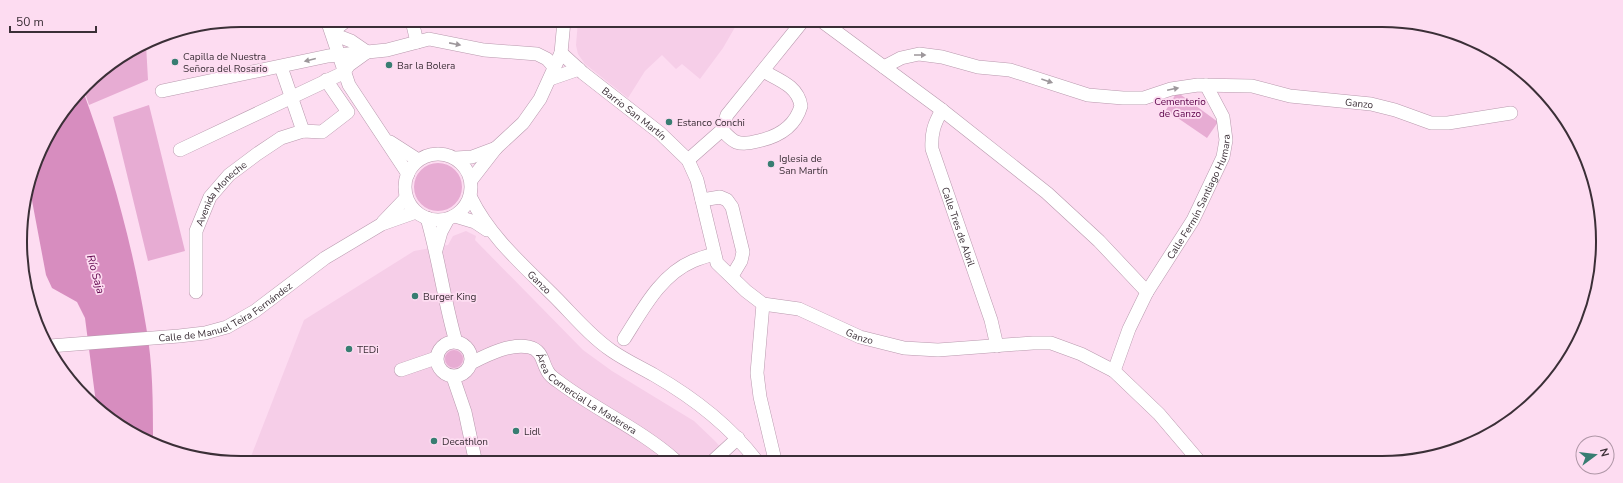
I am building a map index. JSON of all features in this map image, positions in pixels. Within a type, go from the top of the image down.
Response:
[{"type":"street","points":[[413,27],[417,42]]},
{"type":"street","points":[[436,250],[441,232],[452,217],[464,208],[470,198],[472,179],[496,148],[523,123],[540,99],[561,53],[563,27]]},
{"type":"street","points":[[688,160],[722,130],[727,115],[798,27]]},
{"type":"street","points":[[830,27],[942,110],[1047,193],[1099,241],[1147,292],[1129,329],[1114,371]]},
{"type":"street","points":[[331,29],[367,52]]},
{"type":"street","points":[[331,29],[343,73],[348,85],[387,140],[408,174]]},
{"type":"street","points":[[162,91],[280,67],[338,51],[367,52],[387,50],[429,39],[484,50],[537,54],[547,59],[552,73]]},
{"type":"street","points":[[338,51],[351,41]]},
{"type":"street","points":[[180,150],[343,73],[349,65],[367,52]]},
{"type":"street","name":"Barrio San Martín","points":[[561,53],[660,133],[688,160],[697,180],[717,262],[746,291],[762,304]]},
{"type":"street","points":[[884,67],[901,58],[919,54],[942,57],[978,68],[1010,70],[1088,94],[1123,98],[1144,98],[1170,89],[1206,84]]},
{"type":"street","points":[[280,67],[303,131]]},
{"type":"street","points":[[552,73],[579,69]]},
{"type":"street","points":[[722,130],[737,142],[753,142],[777,136],[794,120],[801,106],[795,91],[790,86],[763,71]]},
{"type":"street","name":"Avenida Moneche","points":[[196,292],[196,231],[210,197],[229,175],[281,138],[303,131],[322,132],[348,112],[326,80]]},
{"type":"street","name":"Ganzo","points":[[1206,84],[1252,86],[1290,96],[1371,104],[1395,110],[1431,123],[1448,124],[1511,112]]},
{"type":"street","name":"Calle Fermín Santiago Humara","points":[[1147,292],[1194,220],[1223,157],[1226,140],[1223,117],[1206,84]]},
{"type":"street","name":"Calle Tres de Abril","points":[[942,110],[933,125],[931,137],[932,150],[991,320],[997,346]]},
{"type":"street","points":[[387,140],[418,160]]},
{"type":"street","points":[[456,158],[472,157],[496,148]]},
{"type":"street","points":[[443,346],[456,342],[446,306],[436,250],[422,215],[406,198],[405,186],[408,174],[418,160],[429,154],[441,152],[450,154],[465,165],[472,179]]},
{"type":"street","points":[[702,200],[720,197],[727,200],[732,207],[743,252],[741,261],[732,276]]},
{"type":"street","name":"Calle de Manuel Teira Fernández","points":[[54,346],[179,336],[219,330],[234,324],[255,311],[325,258],[382,224],[406,198]]},
{"type":"street","name":"Ganzo","points":[[470,198],[478,213],[493,234],[604,345],[686,394],[713,414],[738,438],[753,456]]},
{"type":"street","points":[[422,215],[437,220],[452,217]]},
{"type":"street","name":"Calle de Manuel Teira Fernández","points":[[382,224],[422,215]]},
{"type":"street","name":"Ganzo","points":[[452,217],[475,222],[493,234]]},
{"type":"street","points":[[624,339],[647,302],[662,284],[685,265],[714,254]]},
{"type":"street","points":[[762,304],[757,373],[760,397],[774,456]]},
{"type":"street","name":"Ganzo","points":[[762,304],[799,309],[860,337],[904,348],[938,350],[1051,343],[1081,354],[1114,371],[1159,414],[1195,456]]},
{"type":"street","points":[[446,306],[445,336],[438,364],[444,374],[463,371]]},
{"type":"street","name":"Área Comercial La Maderera","points":[[456,342],[468,349],[493,352],[519,347],[534,349],[542,357],[548,372],[556,380],[585,400],[647,438],[670,456]]},
{"type":"street","points":[[468,349],[463,371],[465,412],[474,456]]},
{"type":"street","name":"Área Comercial La Maderera","points":[[463,371],[493,352]]},
{"type":"street","points":[[405,369],[438,364]]},
{"type":"street","points":[[718,456],[738,438]]},
{"type":"shaded area","points":[[578,27],[735,27],[723,48],[700,79],[682,64],[676,69],[662,55],[645,71],[628,98],[585,64],[578,54],[576,45]]},
{"type":"shaded area","points":[[466,231],[476,236],[475,240],[583,350],[612,371],[694,421],[728,456],[251,456],[304,320],[414,251],[448,245],[453,236]]},
{"type":"green space","points":[[146,49],[148,80],[89,105],[86,94],[100,80],[122,63]]},
{"type":"green space","name":"Cementerio de Ganzo","points":[[1177,92],[1218,122],[1207,138],[1166,110]]},
{"type":"green space","points":[[149,105],[185,251],[148,261],[113,117]]},
{"type":"green space","points":[[433,163],[443,163],[455,170],[462,182],[462,192],[455,204],[443,211],[433,211],[425,207],[418,200],[414,192],[414,182],[418,174],[425,167]]},
{"type":"green space","points":[[450,350],[458,350],[463,355],[461,366],[458,368],[450,368],[445,363],[445,355]]},
{"type":"water","name":"Río Saja","points":[[85,95],[112,178],[135,266],[148,340],[153,398],[153,437],[122,420],[95,398],[85,318],[77,302],[52,288],[46,275],[31,198],[34,186],[43,159],[56,134],[71,111]]},
{"type":"place","name":"Capilla de Nuestra Señora del Rosario","points":[[175,62]]},
{"type":"place","name":"Bar la Bolera","points":[[389,65]]},
{"type":"place","name":"Estanco Conchi","points":[[669,122]]},
{"type":"place","name":"Iglesia de San Martín","points":[[771,164]]},
{"type":"place","name":"Burger King","points":[[415,296]]},
{"type":"place","name":"TEDi","points":[[349,349]]},
{"type":"place","name":"Lidl","points":[[516,431]]},
{"type":"place","name":"Decathlon","points":[[434,441]]}]
